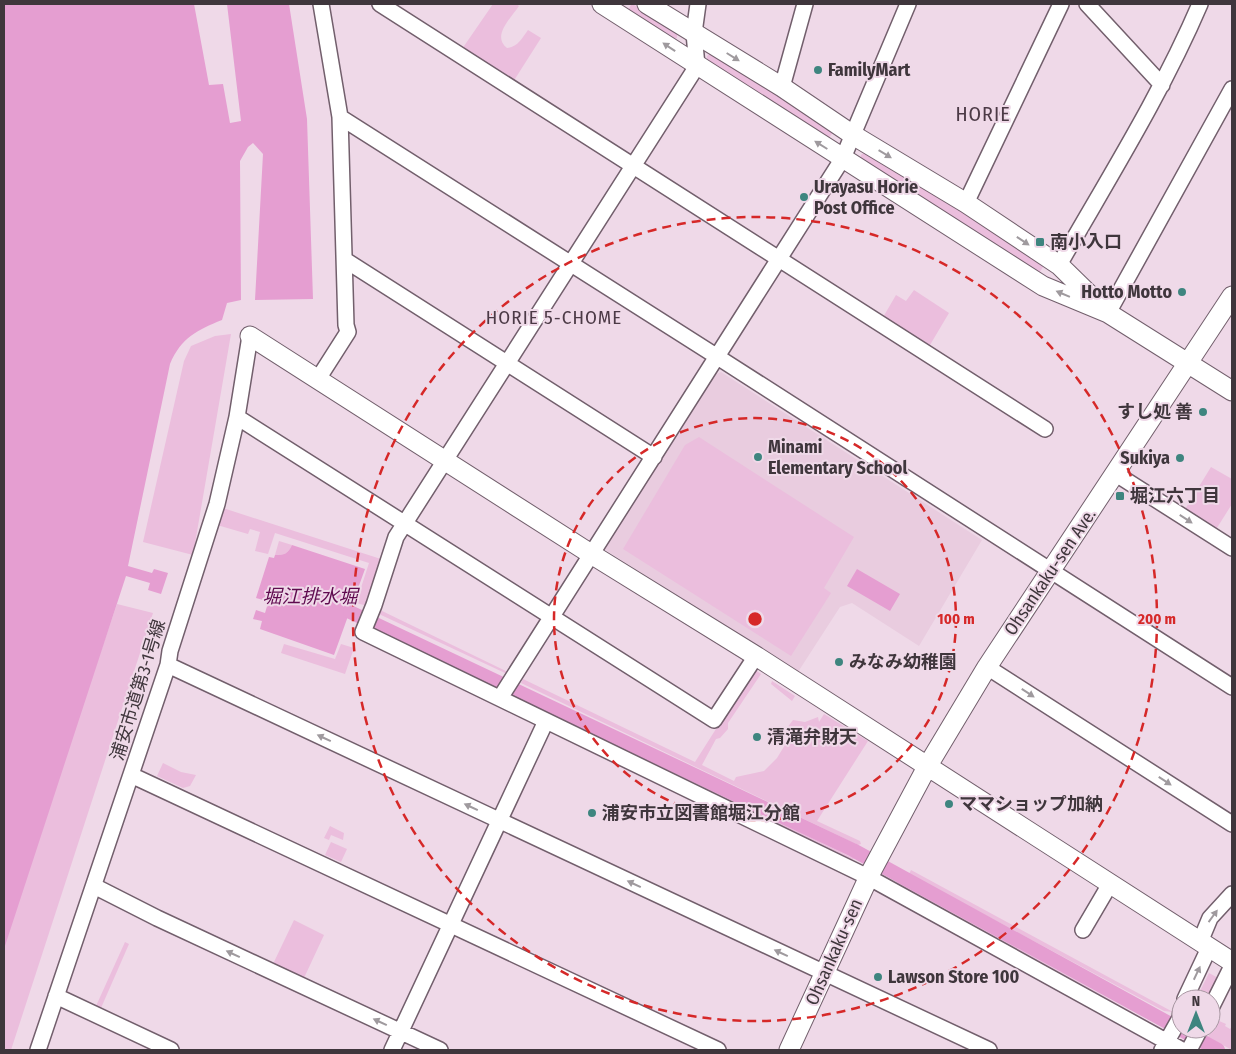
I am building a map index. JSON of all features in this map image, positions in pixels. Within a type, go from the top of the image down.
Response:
[{"type":"street","points":[[318,379],[348,332],[346,325],[340,117],[321,4]]},
{"type":"street","points":[[380,4],[1045,429]]},
{"type":"street","points":[[602,4],[621,9],[697,66],[1043,286],[1108,314],[1232,391]]},
{"type":"street","points":[[647,4],[782,87],[853,135],[966,203],[1059,265],[1108,314]]},
{"type":"street","points":[[698,4],[694,33],[697,66],[396,537],[374,605],[363,632],[546,721],[873,867],[1166,1042],[1187,1050],[1194,1039]]},
{"type":"street","points":[[782,87],[805,4]]},
{"type":"street","points":[[500,698],[842,158],[908,4]]},
{"type":"street","points":[[966,203],[1061,4]]},
{"type":"street","points":[[1087,4],[1162,85]]},
{"type":"street","points":[[1059,265],[1162,85],[1200,4]]},
{"type":"street","points":[[1108,314],[1232,89]]},
{"type":"street","points":[[340,117],[1232,687]]},
{"type":"street","points":[[345,260],[654,457]]},
{"type":"street","name":"Ohsankaku-sen Ave.","points":[[873,867],[927,767],[987,667],[1232,296]]},
{"type":"street","points":[[250,336],[591,554],[756,656],[1232,962]]},
{"type":"street","name":"浦安市道第3-1号線","points":[[38,1050],[168,665],[170,651],[217,504],[237,417],[250,336]]},
{"type":"street","points":[[237,417],[714,720],[756,656]]},
{"type":"street","points":[[1116,474],[1232,548]]},
{"type":"street","points":[[168,665],[989,1050]]},
{"type":"street","points":[[987,667],[1232,824]]},
{"type":"street","points":[[392,1050],[546,721]]},
{"type":"street","points":[[131,775],[718,1050]]},
{"type":"street","name":"Ohsankaku-sen","points":[[789,1050],[873,867]]},
{"type":"street","points":[[1083,930],[1110,884]]},
{"type":"street","points":[[94,886],[180,929],[440,1050]]},
{"type":"street","points":[[1189,989],[1204,945],[1210,918],[1232,894]]},
{"type":"street","points":[[1220,989],[1232,966]]},
{"type":"street","points":[[56,996],[171,1050]]},
{"type":"shaded area","points":[[493,4],[516,4],[519,6],[502,32],[501,38],[507,48],[517,44],[528,30],[541,38],[513,82],[462,49]]},
{"type":"shaded area","points":[[631,5],[634,5],[677,32],[677,38],[675,39],[628,10]]},
{"type":"shaded area","points":[[712,53],[717,54],[834,131],[828,139],[706,62],[707,56]]},
{"type":"shaded area","points":[[865,152],[871,153],[1045,264],[1037,276],[860,160],[861,155]]},
{"type":"shaded area","points":[[914,290],[949,313],[927,350],[882,319],[896,295],[906,301]]},
{"type":"shaded area","points":[[231,334],[193,555],[143,542],[184,361],[191,346],[215,336]]},
{"type":"shaded area","name":"Minami Elementary School","points":[[721,372],[982,540],[919,646],[852,603],[840,607],[798,672],[604,549],[716,374]]},
{"type":"shaded area","points":[[699,437],[854,537],[824,588],[831,593],[791,656],[623,549],[685,445]]},
{"type":"shaded area","points":[[1211,467],[1232,479],[1232,504],[1215,531],[1184,511]]},
{"type":"shaded area","points":[[223,508],[384,560],[368,606],[356,603],[369,563],[275,533],[268,554],[255,551],[260,532],[250,529],[248,534],[217,525]]},
{"type":"shaded area","points":[[279,541],[292,545],[285,553],[275,555]]},
{"type":"shaded area","points":[[117,604],[153,613],[11,1050],[4,1050],[4,936]]},
{"type":"shaded area","points":[[380,610],[510,673],[505,673],[379,614]]},
{"type":"shaded area","points":[[375,628],[500,688],[496,690],[374,630]]},
{"type":"shaded area","points":[[284,644],[335,659],[341,644],[354,648],[345,674],[281,653]]},
{"type":"shaded area","points":[[754,669],[761,674],[728,723],[728,729],[720,738],[716,739],[702,765],[734,781],[736,777],[764,771],[777,758],[788,740],[787,728],[793,720],[805,722],[818,717],[819,722],[824,714],[868,741],[817,821],[860,841],[861,844],[858,845],[521,683],[523,679],[695,762]]},
{"type":"shaded area","points":[[772,681],[795,696],[792,701],[771,684]]},
{"type":"shaded area","points":[[514,694],[855,859],[848,860],[514,699]]},
{"type":"shaded area","points":[[163,763],[181,772],[196,775],[190,786],[183,788],[157,776]]},
{"type":"shaded area","points":[[330,826],[344,833],[343,840],[331,835],[329,840],[324,838]]},
{"type":"shaded area","points":[[331,842],[347,849],[341,862],[325,855]]},
{"type":"shaded area","points":[[911,870],[1171,1012],[1164,1011],[909,874]]},
{"type":"shaded area","points":[[898,881],[1166,1031],[1160,1031],[904,891],[897,883]]},
{"type":"shaded area","points":[[294,920],[324,935],[304,978],[273,964]]},
{"type":"shaded area","points":[[125,942],[129,944],[101,1008],[96,1006]]},
{"type":"shaded area","points":[[1209,973],[1220,979],[1216,989],[1201,989]]},
{"type":"shaded area","points":[[1221,1022],[1230,1029],[1232,1026],[1232,1050],[1212,1039],[1221,1039]]},
{"type":"water","points":[[4,4],[194,4],[209,85],[223,84],[230,123],[241,121],[227,4],[289,4],[307,119],[313,299],[255,300],[263,154],[253,143],[248,147],[240,161],[241,300],[227,303],[222,320],[197,331],[185,341],[174,355],[170,364],[128,566],[152,573],[154,569],[168,573],[161,594],[148,590],[150,583],[126,576],[4,949]]},
{"type":"water","name":"堀江排水堀","points":[[292,545],[365,569],[334,655],[260,629],[262,621],[253,619],[256,610],[265,613],[268,603],[256,598],[269,557],[274,558],[275,555],[285,553]]},
{"type":"water","points":[[857,569],[900,594],[890,611],[847,586]]},
{"type":"waterway","points":[[350,612],[853,850],[1218,1050]]},
{"type":"place","name":"FamilyMart","points":[[818,70]]},
{"type":"place","name":"Urayasu Horie Post Office","points":[[804,197]]},
{"type":"place","name":"南小入口","points":[[1040,242]]},
{"type":"place","name":"Hotto Motto","points":[[1182,292]]},
{"type":"place","name":"すし処 善","points":[[1203,412]]},
{"type":"place","name":"Minami Elementary School","points":[[758,457]]},
{"type":"place","name":"Sukiya","points":[[1180,458]]},
{"type":"place","name":"堀江六丁目","points":[[1120,496]]},
{"type":"place","name":"みなみ幼稚園","points":[[839,662]]},
{"type":"place","name":"清滝弁財天","points":[[757,737]]},
{"type":"place","name":"ママショップ加納","points":[[949,804]]},
{"type":"place","name":"浦安市立図書館堀江分館","points":[[592,813]]},
{"type":"place","name":"Lawson Store 100","points":[[878,977]]},
{"type":"district","name":"HORIE","points":[[983,114]]},
{"type":"district","name":"HORIE 5-CHOME","points":[[554,317]]}]
